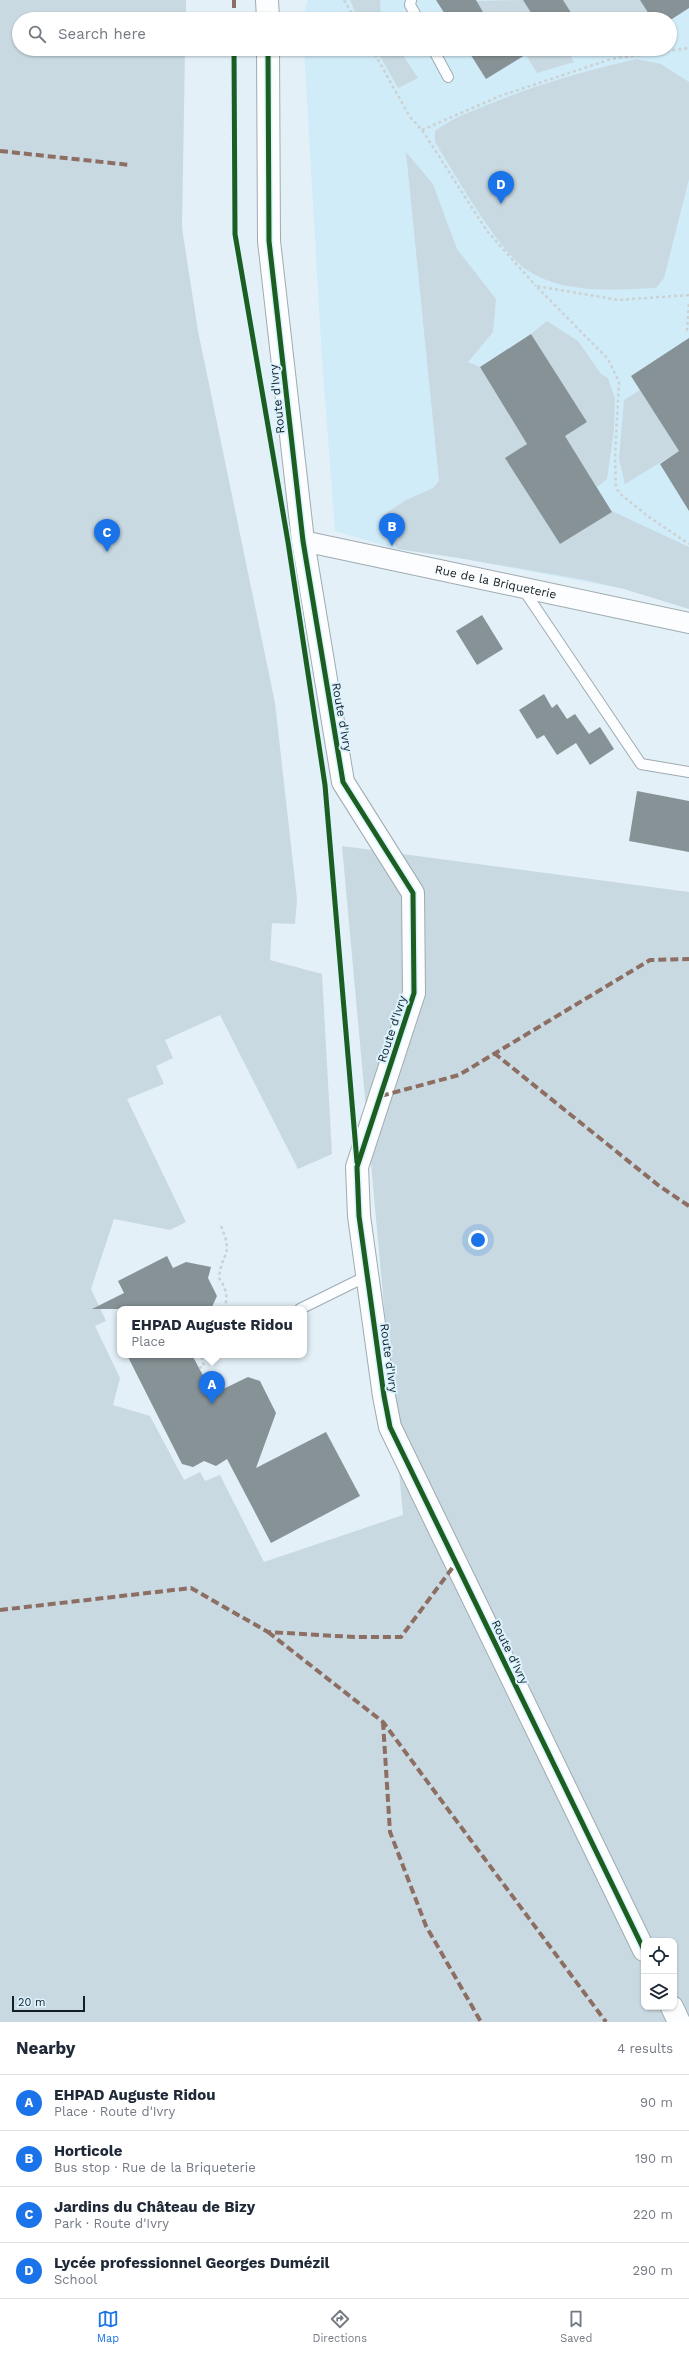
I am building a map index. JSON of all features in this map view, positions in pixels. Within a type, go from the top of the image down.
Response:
[{"type":"street","points":[[268,0],[268,12]]},
{"type":"street","name":"Route d'Ivry","points":[[268,56],[269,240],[302,541],[343,782],[413,893],[414,993],[357,1167],[359,1216],[390,1427],[641,1944]]},
{"type":"street","name":"Rue de la Briqueterie","points":[[302,541],[689,623]]},
{"type":"street","points":[[673,2010],[679,2022]]},
{"type":"lane","points":[[411,0],[410,4],[414,12]]},
{"type":"lane","points":[[437,56],[448,77]]},
{"type":"lane","points":[[522,587],[641,764],[689,772]]},
{"type":"lane","points":[[306,1306],[367,1276]]},
{"type":"path","points":[[344,0],[351,12]]},
{"type":"path","points":[[677,50],[689,48]]},
{"type":"path","points":[[376,56],[410,117],[422,130],[487,231],[536,286],[608,359],[619,382],[615,457],[616,487],[619,493],[649,517],[689,544]]},
{"type":"path","points":[[422,130],[500,96],[611,59],[632,56]]},
{"type":"path","points":[[536,286],[618,300],[689,295]]},
{"type":"path","points":[[689,304],[687,330],[689,332]]},
{"type":"path","points":[[221,1226],[228,1242],[228,1250],[219,1278],[225,1288],[225,1306]]},
{"type":"path","points":[[199,1368],[204,1366],[202,1358]]},
{"type":"shaded area","points":[[0,0],[186,0],[186,12],[12,12],[12,56],[185,56],[182,228],[198,331],[275,703],[297,899],[295,924],[272,923],[270,960],[322,974],[332,1154],[298,1169],[220,1015],[165,1040],[173,1058],[156,1066],[164,1084],[127,1099],[186,1222],[170,1230],[114,1219],[91,1289],[106,1321],[95,1326],[120,1378],[113,1405],[150,1416],[184,1480],[200,1472],[205,1481],[220,1475],[264,1562],[403,1515],[342,846],[689,892],[689,2022],[0,2022]]},
{"type":"shaded area","points":[[308,0],[689,0],[689,609],[624,589],[459,558],[397,549],[335,531],[322,360],[304,56],[677,56],[677,12],[304,12]]},
{"type":"shaded area","points":[[350,0],[380,0],[381,12],[355,12]]},
{"type":"shaded area","points":[[523,0],[530,12],[483,12],[476,1]]},
{"type":"shaded area","points":[[563,0],[640,0],[648,12],[571,12]]},
{"type":"shaded area","points":[[380,56],[404,56],[418,78],[398,88]]},
{"type":"shaded area","points":[[527,56],[571,56],[574,62],[537,73]]},
{"type":"shaded area","points":[[636,59],[661,64],[689,82],[689,179],[664,278],[656,288],[608,290],[575,287],[544,279],[530,272],[518,263],[492,232],[435,142],[435,131],[460,116],[523,91]]},
{"type":"shaded area","points":[[406,152],[433,184],[457,249],[496,299],[493,332],[468,362],[480,367],[527,444],[506,458],[560,544],[612,511],[689,547],[689,609],[624,589],[585,580],[459,558],[397,549],[383,515],[406,500],[433,488],[439,481]]},
{"type":"shaded area","points":[[547,321],[578,341],[601,374],[608,378],[615,398],[614,430],[607,479],[597,487],[565,436],[587,422],[531,334]]},
{"type":"shaded area","points":[[640,390],[679,451],[625,484],[619,459],[624,400]]},
{"type":"building","points":[[436,0],[476,0],[483,12],[444,12]]},
{"type":"building","points":[[523,0],[563,0],[571,12],[530,12]]},
{"type":"building","points":[[640,0],[689,0],[689,8],[677,16],[677,12],[648,12]]},
{"type":"building","points":[[471,56],[524,56],[486,79]]},
{"type":"building","points":[[531,334],[587,422],[565,436],[612,512],[560,544],[505,458],[527,444],[480,367]]},
{"type":"building","points":[[689,338],[689,511],[660,464],[679,451],[631,376]]},
{"type":"building","points":[[482,615],[503,649],[477,665],[456,631]]},
{"type":"building","points":[[544,694],[552,708],[557,704],[567,719],[575,714],[589,734],[600,727],[614,749],[590,765],[576,743],[557,755],[544,735],[537,739],[519,710]]},
{"type":"building","points":[[637,791],[689,801],[689,852],[629,841]]},
{"type":"building","points":[[167,1256],[173,1268],[186,1262],[211,1267],[208,1278],[217,1296],[212,1306],[117,1306],[117,1309],[92,1309],[124,1293],[118,1281]]},
{"type":"building","points":[[129,1358],[194,1358],[213,1394],[248,1377],[260,1381],[276,1413],[256,1468],[326,1432],[360,1496],[271,1543],[227,1459],[216,1466],[204,1461],[193,1467],[182,1464]]},
{"type":"marked path","points":[[234,0],[234,12]]},
{"type":"marked path","points":[[0,151],[130,165]]},
{"type":"marked path","points":[[381,1096],[459,1075],[650,960],[689,959]]},
{"type":"marked path","points":[[494,1053],[658,1185],[689,1206]]},
{"type":"marked path","points":[[0,1610],[191,1588],[268,1632],[354,1637],[401,1637],[456,1563]]},
{"type":"marked path","points":[[268,1632],[383,1722],[606,2022]]},
{"type":"marked path","points":[[383,1722],[390,1832],[426,1926],[481,2022]]},
{"type":"cycle path","points":[[234,56],[235,234],[288,542],[325,785],[357,1162]]},
{"type":"cycle path","points":[[268,56],[269,241],[303,541],[343,782],[413,893],[414,993],[357,1167],[359,1216],[384,1396],[390,1427],[641,1944]]},
{"type":"place","name":"Lycée professionnel Georges Dumézil","points":[[501,204]]},
{"type":"place","name":"Horticole","points":[[392,546]]},
{"type":"place","name":"Jardins du Château de Bizy","points":[[107,552]]},
{"type":"place","name":"EHPAD Auguste Ridou","points":[[212,1404]]}]
